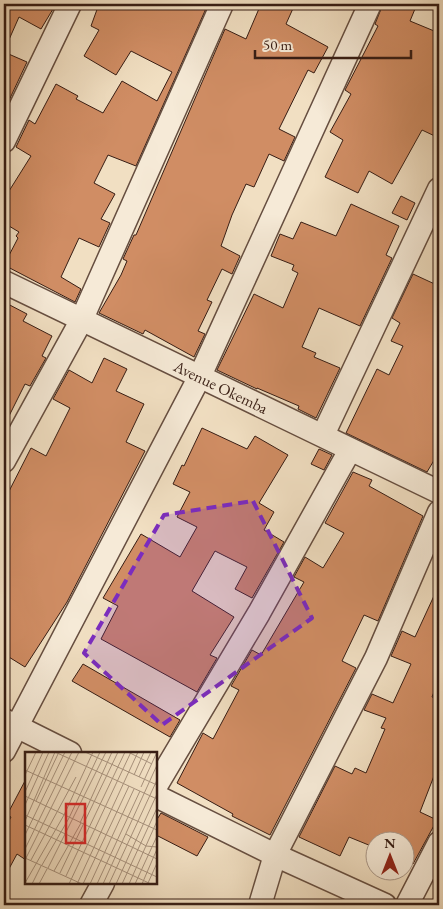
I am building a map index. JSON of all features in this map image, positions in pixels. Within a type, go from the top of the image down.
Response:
[{"type":"street","points":[[4,140],[70,4]]},
{"type":"street","points":[[4,461],[81,321],[222,4]]},
{"type":"street","points":[[4,751],[10,723],[200,376],[370,4]]},
{"type":"street","points":[[323,435],[439,189]]},
{"type":"street","name":"Avenue Okemba","points":[[4,282],[81,321],[200,376],[439,492]]},
{"type":"street","points":[[158,783],[259,613],[350,450]]},
{"type":"street","points":[[260,905],[275,855],[376,658],[439,512]]},
{"type":"street","points":[[10,723],[68,752]]},
{"type":"street","points":[[158,797],[275,855],[385,905]]},
{"type":"street","points":[[406,905],[439,843]]},
{"type":"street","points":[[91,905],[102,884]]},
{"type":"highlighted area","points":[[253,501],[312,618],[162,725],[84,653],[164,515]]},
{"type":"building","points":[[4,4],[56,4],[41,29],[19,17],[4,51]]},
{"type":"building","points":[[99,4],[208,4],[136,166],[108,155],[94,183],[115,194],[101,219],[110,223],[99,247],[79,238],[61,277],[81,289],[75,302],[4,265],[18,238],[16,236],[19,232],[4,223],[4,199],[31,156],[16,147],[29,120],[35,124],[56,84],[78,96],[76,99],[103,113],[122,81],[157,101],[172,72],[131,51],[116,75],[84,56],[99,30],[91,26]]},
{"type":"building","points":[[261,4],[295,4],[286,24],[328,47],[314,73],[308,70],[279,129],[295,137],[284,161],[269,154],[254,187],[246,184],[232,215],[221,246],[240,256],[232,274],[222,269],[207,300],[212,302],[198,331],[205,334],[194,357],[145,330],[143,334],[99,313],[121,275],[127,261],[123,259],[134,235],[136,235],[225,29],[246,39]]},
{"type":"building","points":[[383,4],[417,4],[410,21],[439,33],[439,138],[422,130],[392,184],[369,171],[358,193],[325,177],[343,140],[330,132],[351,94],[345,90],[378,26],[375,24]]},
{"type":"building","points":[[4,52],[27,62],[4,111]]},
{"type":"building","points":[[401,196],[415,203],[407,220],[392,213]]},
{"type":"building","points":[[351,204],[399,226],[386,255],[392,258],[360,326],[319,308],[302,347],[316,353],[314,357],[340,368],[316,418],[298,409],[299,406],[217,370],[254,294],[283,308],[298,273],[292,270],[294,265],[271,256],[280,234],[293,239],[301,222],[336,236]]},
{"type":"building","points":[[413,274],[439,286],[439,452],[427,472],[346,433],[377,369],[389,375],[403,346],[391,341],[400,323],[392,318]]},
{"type":"building","points":[[4,302],[27,314],[23,321],[52,336],[42,356],[46,358],[30,386],[25,384],[4,426]]},
{"type":"building","points":[[104,358],[127,369],[116,391],[144,404],[126,442],[145,451],[67,602],[25,667],[4,654],[4,501],[31,448],[46,456],[70,408],[53,399],[69,370],[92,383]]},
{"type":"building","points":[[202,428],[247,449],[255,436],[288,455],[259,503],[274,512],[264,530],[284,542],[252,598],[235,589],[247,567],[215,551],[192,591],[234,617],[210,655],[217,658],[197,692],[101,639],[118,606],[103,598],[141,534],[180,557],[197,527],[177,517],[190,492],[173,484]]},
{"type":"building","points":[[319,449],[332,455],[324,470],[311,464]]},
{"type":"building","points":[[353,472],[372,480],[369,486],[423,516],[378,621],[364,615],[342,661],[356,668],[270,835],[232,816],[233,814],[177,783],[203,733],[213,739],[239,690],[231,686],[252,650],[261,655],[304,582],[294,577],[305,557],[323,568],[344,533],[325,523]]},
{"type":"building","points":[[439,585],[439,679],[432,697],[439,699],[439,763],[420,812],[437,820],[416,858],[416,832],[366,832],[366,844],[349,837],[340,856],[299,837],[335,766],[352,774],[355,768],[366,773],[385,729],[381,728],[386,718],[364,710],[372,694],[393,703],[411,664],[391,656],[402,631],[415,637]]},
{"type":"building","points":[[83,664],[180,720],[170,737],[72,681]]},
{"type":"building","points":[[25,781],[25,859],[17,854],[4,878],[4,830],[11,817],[7,815]]},
{"type":"building","points":[[161,813],[208,837],[197,856],[158,836],[158,818]]}]
